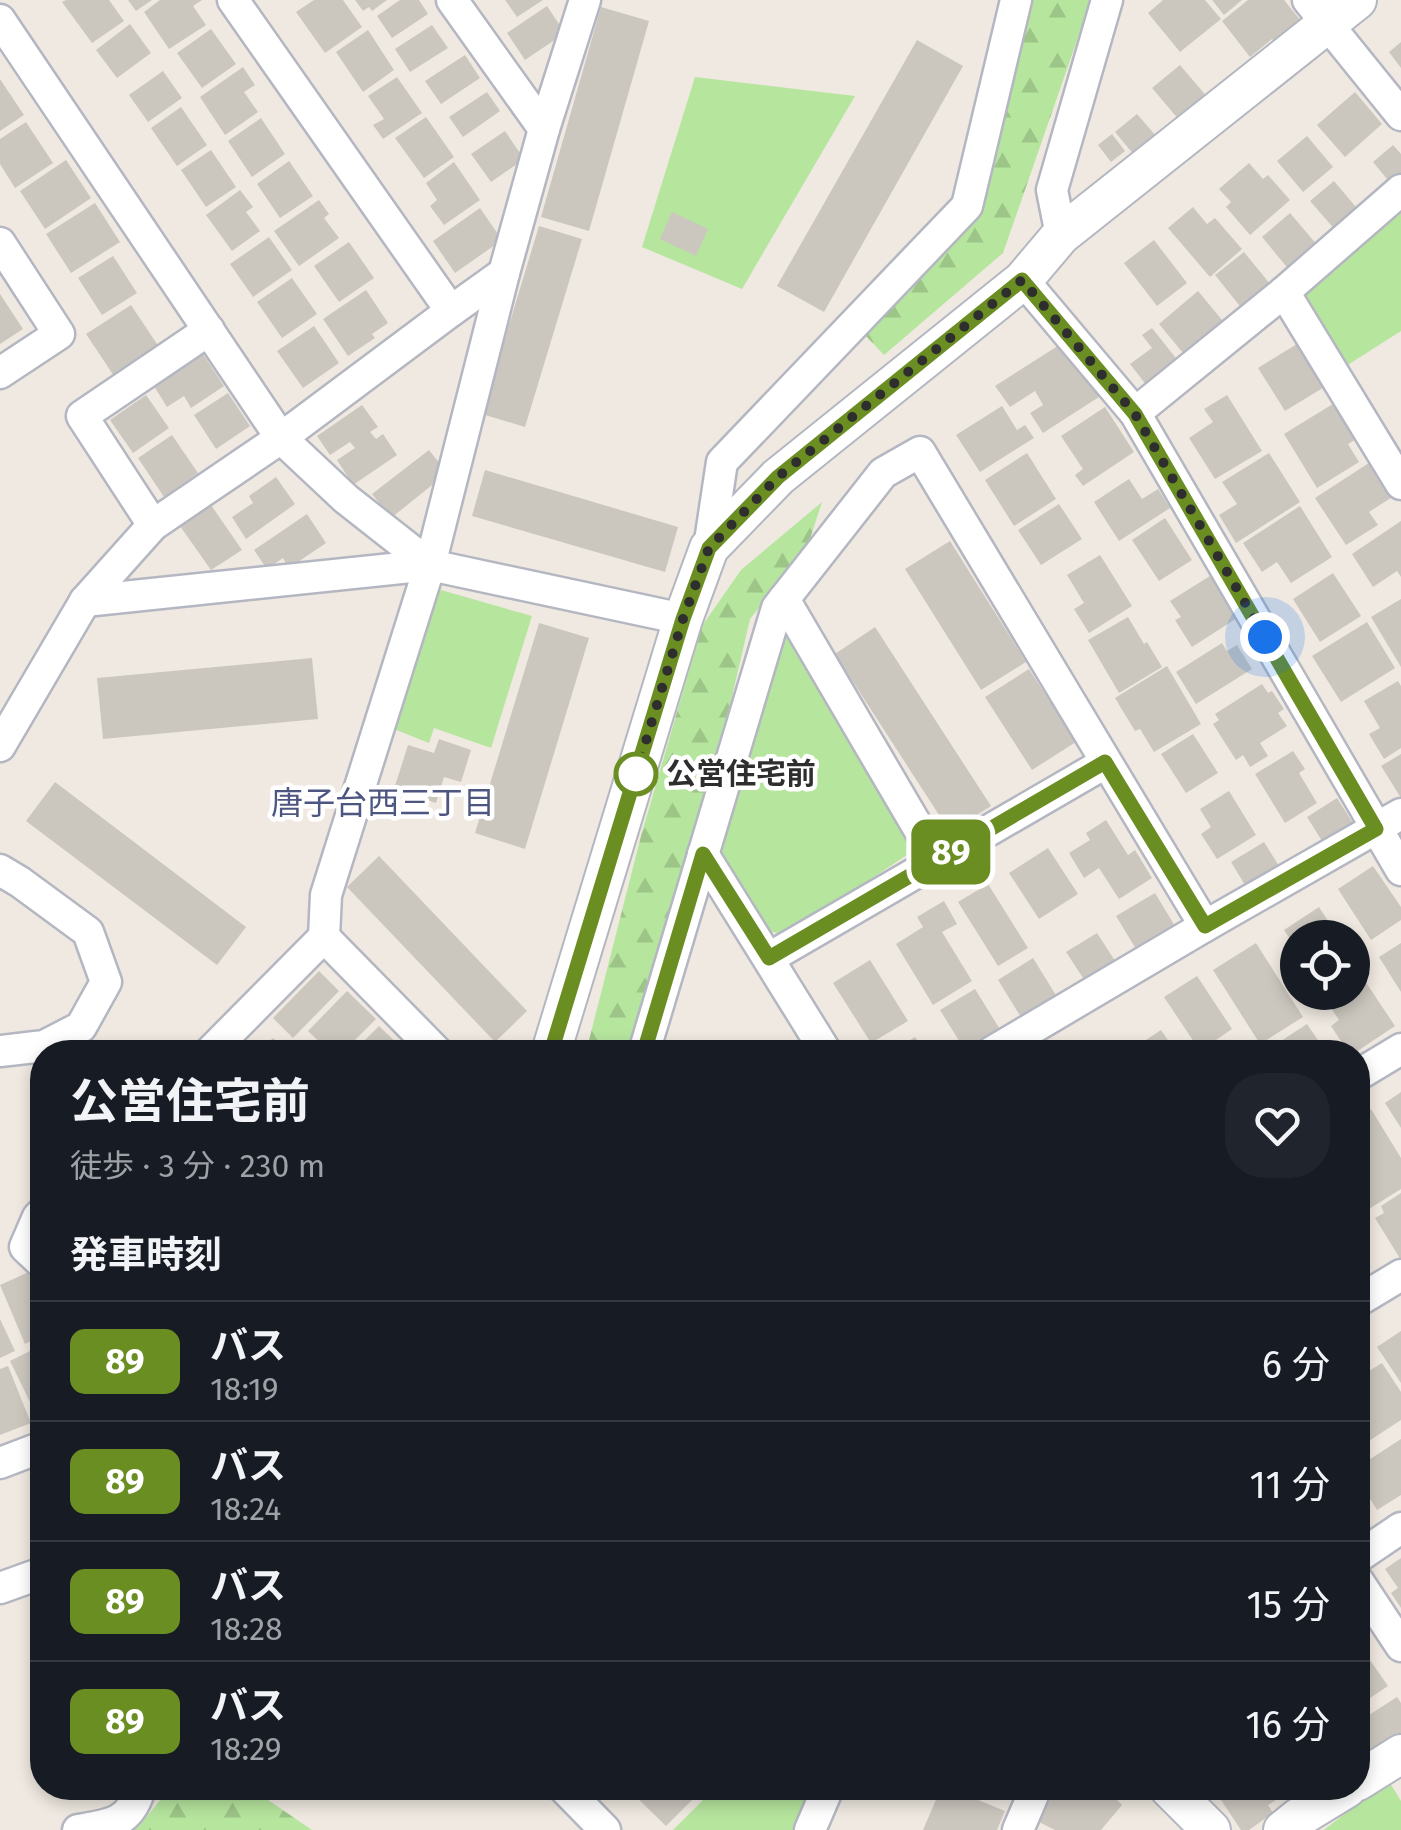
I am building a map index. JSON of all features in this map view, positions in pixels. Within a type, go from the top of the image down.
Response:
[{"type":"street","points":[[233,0],[451,311]]},
{"type":"street","points":[[452,0],[544,129]]},
{"type":"street","points":[[222,1040],[324,937],[326,895],[430,565],[504,273],[585,0]]},
{"type":"street","points":[[555,1040],[683,619],[709,548],[722,462],[967,206],[1016,0]]},
{"type":"street","points":[[1061,235],[1052,190],[1107,0]]},
{"type":"street","points":[[709,548],[778,477],[1022,280],[1061,235],[1318,12],[1357,0]]},
{"type":"street","points":[[1318,12],[1401,115]]},
{"type":"street","points":[[0,20],[281,438],[346,499],[430,565]]},
{"type":"street","points":[[1135,414],[1401,190]]},
{"type":"street","points":[[0,242],[59,334],[0,373]]},
{"type":"street","points":[[0,746],[85,601],[153,525],[281,438],[504,273]]},
{"type":"street","points":[[1022,280],[1135,414],[1389,822],[1401,870]]},
{"type":"street","points":[[1284,292],[1401,484]]},
{"type":"street","points":[[153,525],[82,416],[209,330]]},
{"type":"street","points":[[648,1040],[777,608],[883,473],[920,452],[1205,926]]},
{"type":"street","points":[[85,601],[430,565],[683,619]]},
{"type":"street","points":[[784,599],[938,860]]},
{"type":"street","points":[[769,958],[1105,762]]},
{"type":"street","points":[[1012,1040],[1389,822]]},
{"type":"street","points":[[703,854],[819,1040]]},
{"type":"street","points":[[0,870],[88,932],[106,982],[81,1027],[56,1040]]},
{"type":"street","points":[[324,937],[425,1040]]},
{"type":"street","points":[[0,1051],[30,1048]]},
{"type":"street","points":[[1370,1067],[1401,1048]]},
{"type":"street","points":[[1370,1293],[1401,1274]]},
{"type":"street","points":[[0,1463],[30,1452]]},
{"type":"street","points":[[1370,1549],[1401,1528]]},
{"type":"street","points":[[0,1588],[30,1577]]},
{"type":"street","points":[[1370,1598],[1401,1646]]},
{"type":"street","points":[[1370,1773],[1401,1754]]},
{"type":"street","points":[[78,1830],[112,1824],[137,1800]]},
{"type":"street","points":[[576,1800],[605,1830]]},
{"type":"street","points":[[810,1830],[823,1800]]},
{"type":"street","points":[[1018,1830],[1031,1800]]},
{"type":"street","points":[[1180,1800],[1210,1830]]},
{"type":"street","points":[[1283,1830],[1327,1800]]},
{"type":"green space","points":[[1025,0],[1091,0],[1003,253],[884,355],[863,333],[976,206]]},
{"type":"green space","points":[[695,77],[855,96],[742,289],[642,247]]},
{"type":"green space","points":[[1401,202],[1401,331],[1346,366],[1302,288]]},
{"type":"green space","points":[[822,502],[807,548],[750,619],[731,701],[632,1040],[589,1040],[641,836],[702,626],[741,570]]},
{"type":"green space","points":[[441,590],[532,616],[491,748],[434,728],[429,743],[394,729],[429,600]]},
{"type":"green space","points":[[785,626],[916,849],[786,935],[764,930],[714,845]]},
{"type":"green space","points":[[1388,1780],[1401,1801],[1401,1830],[1324,1830],[1362,1800],[1370,1800],[1370,1794]]},
{"type":"green space","points":[[160,1800],[268,1800],[312,1830],[126,1830],[139,1826]]},
{"type":"green space","points":[[703,1800],[811,1800],[799,1830],[673,1830]]},
{"type":"building","points":[[109,0],[124,21],[92,43],[62,2]]},
{"type":"building","points":[[128,0],[152,0],[136,11]]},
{"type":"building","points":[[160,0],[202,0],[193,6],[206,25],[169,49],[144,12]]},
{"type":"building","points":[[314,0],[343,0],[362,27],[325,53],[296,12]]},
{"type":"building","points":[[355,0],[387,0],[372,11],[369,7],[363,11]]},
{"type":"building","points":[[400,0],[419,0],[428,14],[392,38],[377,16]]},
{"type":"building","points":[[505,0],[543,0],[517,17]]},
{"type":"building","points":[[1163,0],[1205,0],[1221,19],[1180,52],[1148,13]]},
{"type":"building","points":[[1212,0],[1242,0],[1224,15]]},
{"type":"building","points":[[1248,0],[1284,0],[1306,27],[1280,48],[1272,39],[1250,57],[1222,21]]},
{"type":"building","points":[[547,6],[565,33],[525,60],[507,33]]},
{"type":"building","points":[[601,7],[649,21],[589,231],[541,217]]},
{"type":"building","points":[[130,24],[151,53],[117,78],[96,50]]},
{"type":"building","points":[[432,25],[448,48],[410,72],[395,49]]},
{"type":"building","points":[[211,29],[236,64],[202,88],[177,53]]},
{"type":"building","points":[[368,30],[394,70],[363,92],[336,52]]},
{"type":"building","points":[[917,40],[963,66],[824,312],[777,286]]},
{"type":"building","points":[[1401,42],[1401,68],[1389,52]]},
{"type":"building","points":[[465,55],[480,78],[441,104],[425,81]]},
{"type":"building","points":[[1180,65],[1214,105],[1186,128],[1152,88]]},
{"type":"building","points":[[243,67],[255,85],[244,92],[258,112],[225,135],[200,97]]},
{"type":"building","points":[[163,71],[182,98],[148,122],[129,95]]},
{"type":"building","points":[[397,77],[422,113],[383,139],[373,125],[384,119],[368,96]]},
{"type":"building","points":[[0,79],[24,115],[0,131]]},
{"type":"building","points":[[487,92],[500,111],[463,137],[449,117]]},
{"type":"building","points":[[1355,92],[1382,124],[1345,157],[1317,125]]},
{"type":"building","points":[[181,107],[207,145],[177,166],[151,128]]},
{"type":"building","points":[[1137,114],[1162,143],[1140,162],[1115,132]]},
{"type":"building","points":[[426,117],[454,157],[424,178],[395,138]]},
{"type":"building","points":[[261,118],[285,154],[252,177],[228,141]]},
{"type":"building","points":[[26,122],[53,163],[15,188],[0,164],[0,139]]},
{"type":"building","points":[[505,131],[524,159],[491,182],[471,154]]},
{"type":"building","points":[[1112,134],[1125,151],[1111,162],[1098,145]]},
{"type":"building","points":[[1307,136],[1333,167],[1303,192],[1277,161]]},
{"type":"building","points":[[1393,145],[1401,154],[1401,185],[1396,190],[1373,162]]},
{"type":"building","points":[[211,150],[236,187],[206,207],[181,170]]},
{"type":"building","points":[[66,160],[91,198],[45,229],[20,191]]},
{"type":"building","points":[[289,161],[313,196],[280,218],[257,184]]},
{"type":"building","points":[[454,162],[480,200],[444,225],[430,206],[437,200],[426,183]]},
{"type":"building","points":[[1249,163],[1263,179],[1268,175],[1290,200],[1250,235],[1226,207],[1231,202],[1219,189]]},
{"type":"building","points":[[1334,181],[1360,212],[1337,232],[1310,201]]},
{"type":"building","points":[[240,190],[253,207],[246,212],[260,231],[232,251],[206,215]]},
{"type":"building","points":[[319,200],[329,214],[324,218],[339,238],[299,266],[274,231]]},
{"type":"building","points":[[95,203],[120,242],[71,273],[46,234]]},
{"type":"building","points":[[1193,207],[1207,224],[1215,218],[1242,249],[1210,277],[1168,228]]},
{"type":"building","points":[[480,208],[502,240],[455,273],[433,241]]},
{"type":"building","points":[[672,212],[708,229],[696,256],[660,239]]},
{"type":"building","points":[[1290,213],[1324,253],[1295,277],[1262,237]]},
{"type":"building","points":[[539,226],[582,239],[525,427],[482,414]]},
{"type":"building","points":[[269,237],[292,270],[253,297],[230,264]]},
{"type":"building","points":[[1154,240],[1187,283],[1157,306],[1124,263]]},
{"type":"building","points":[[349,242],[374,278],[339,302],[314,266]]},
{"type":"building","points":[[1244,252],[1276,291],[1247,315],[1215,275]]},
{"type":"building","points":[[113,256],[137,293],[102,315],[78,278]]},
{"type":"building","points":[[292,278],[317,314],[282,338],[257,302]]},
{"type":"building","points":[[366,290],[388,323],[372,334],[375,338],[348,356],[323,319]]},
{"type":"building","points":[[1198,291],[1227,326],[1188,359],[1159,324]]},
{"type":"building","points":[[0,294],[23,329],[0,344]]},
{"type":"building","points":[[131,305],[159,347],[114,376],[86,334]]},
{"type":"building","points":[[314,326],[339,363],[303,388],[277,351]]},
{"type":"building","points":[[1152,328],[1183,367],[1151,391],[1130,364],[1152,348],[1142,335]]},
{"type":"building","points":[[1305,339],[1331,383],[1285,411],[1258,368]]},
{"type":"building","points":[[1064,342],[1099,397],[1043,433],[1030,413],[1043,405],[1035,391],[1010,407],[995,386]]},
{"type":"building","points":[[203,354],[224,386],[191,408],[184,396],[167,407],[154,386]]},
{"type":"building","points":[[228,393],[250,426],[216,449],[194,415]]},
{"type":"building","points":[[146,395],[169,428],[133,453],[110,420]]},
{"type":"building","points":[[1227,395],[1262,451],[1215,479],[1189,438],[1213,422],[1204,409]]},
{"type":"building","points":[[1336,402],[1358,438],[1348,444],[1359,462],[1317,488],[1284,434]]},
{"type":"building","points":[[362,405],[378,427],[370,432],[376,439],[383,434],[397,455],[353,485],[337,460],[355,448],[350,442],[330,455],[317,436]]},
{"type":"building","points":[[1002,406],[1017,430],[1025,425],[1034,438],[980,472],[956,435]]},
{"type":"building","points":[[1105,407],[1134,452],[1083,486],[1075,475],[1083,469],[1061,436]]},
{"type":"building","points":[[172,435],[198,473],[164,497],[138,458]]},
{"type":"building","points":[[429,450],[447,473],[391,518],[372,494]]},
{"type":"building","points":[[1027,453],[1056,499],[1014,526],[985,480]]},
{"type":"building","points":[[1269,453],[1300,502],[1236,543],[1219,515],[1237,504],[1222,482]]},
{"type":"building","points":[[1375,459],[1397,494],[1369,512],[1378,525],[1346,545],[1315,498]]},
{"type":"building","points":[[485,470],[678,527],[665,572],[472,516]]},
{"type":"building","points":[[276,477],[295,504],[246,539],[232,517],[253,503],[249,496]]},
{"type":"building","points":[[1129,479],[1142,499],[1158,489],[1170,508],[1119,541],[1094,502]]},
{"type":"building","points":[[1059,504],[1082,539],[1041,565],[1018,530]]},
{"type":"building","points":[[211,505],[242,550],[211,570],[180,526]]},
{"type":"building","points":[[1300,506],[1332,557],[1291,583],[1277,562],[1262,572],[1243,543]]},
{"type":"building","points":[[307,514],[326,543],[289,568],[283,558],[267,569],[254,550]]},
{"type":"building","points":[[1165,518],[1192,560],[1159,581],[1132,540]]},
{"type":"building","points":[[1401,521],[1401,577],[1397,571],[1373,587],[1352,554]]},
{"type":"building","points":[[950,541],[1026,662],[981,690],[905,569]]},
{"type":"building","points":[[1100,555],[1132,606],[1089,633],[1074,609],[1084,603],[1067,575]]},
{"type":"building","points":[[1333,573],[1361,616],[1320,642],[1293,599]]},
{"type":"building","points":[[1210,576],[1237,618],[1192,647],[1175,620],[1181,617],[1170,601]]},
{"type":"building","points":[[1401,599],[1401,667],[1371,617]]},
{"type":"building","points":[[1128,617],[1162,667],[1119,693],[1088,640]]},
{"type":"building","points":[[1367,622],[1395,668],[1341,702],[1312,656]]},
{"type":"building","points":[[539,623],[589,638],[525,849],[475,833]]},
{"type":"building","points":[[875,627],[991,806],[950,832],[835,654]]},
{"type":"building","points":[[1222,643],[1227,651],[1237,645],[1252,669],[1196,704],[1176,672]]},
{"type":"building","points":[[312,658],[318,719],[103,739],[97,678]]},
{"type":"building","points":[[1167,666],[1201,724],[1154,752],[1140,729],[1135,731],[1115,698]]},
{"type":"building","points":[[1029,669],[1076,742],[1032,770],[985,697]]},
{"type":"building","points":[[1398,681],[1401,748],[1384,759],[1369,734],[1380,728],[1364,701]]},
{"type":"building","points":[[1262,684],[1284,709],[1278,713],[1287,726],[1260,743],[1268,756],[1250,767],[1243,755],[1236,760],[1213,724],[1219,720],[1215,714]]},
{"type":"building","points":[[1193,734],[1218,773],[1186,793],[1161,754]]},
{"type":"building","points":[[439,739],[471,750],[461,782],[444,777],[436,803],[394,789],[408,745],[434,753]]},
{"type":"building","points":[[1293,751],[1305,769],[1299,773],[1317,803],[1285,823],[1255,774]]},
{"type":"building","points":[[1401,754],[1401,798],[1381,766]]},
{"type":"building","points":[[55,782],[246,927],[217,965],[26,821]]},
{"type":"building","points":[[1229,791],[1256,835],[1217,859],[1201,834],[1211,827],[1200,809]]},
{"type":"building","points":[[1337,798],[1358,831],[1327,849],[1307,817]]},
{"type":"building","points":[[1106,820],[1128,855],[1135,850],[1152,878],[1119,899],[1099,868],[1084,878],[1069,853],[1090,840],[1086,833]]},
{"type":"building","points":[[1264,842],[1284,874],[1251,895],[1231,862]]},
{"type":"building","points":[[1048,848],[1078,894],[1039,919],[1009,873]]},
{"type":"building","points":[[379,856],[527,1011],[493,1040],[347,887]]},
{"type":"building","points":[[1373,866],[1401,907],[1401,920],[1371,940],[1370,920],[1358,920],[1338,889]]},
{"type":"building","points":[[988,884],[1028,948],[998,966],[958,902]]},
{"type":"building","points":[[1155,893],[1181,936],[1142,959],[1116,916]]},
{"type":"building","points":[[944,901],[957,924],[942,932],[972,981],[933,1005],[896,944],[923,927],[917,917]]},
{"type":"building","points":[[1319,907],[1327,920],[1299,920]]},
{"type":"building","points":[[1097,933],[1121,970],[1091,990],[1066,952]]},
{"type":"building","points":[[1256,943],[1280,981],[1280,1010],[1299,1010],[1303,1017],[1266,1040],[1257,1040],[1213,970]]},
{"type":"building","points":[[1401,943],[1401,992],[1379,957]]},
{"type":"building","points":[[1033,958],[1062,1005],[1027,1027],[998,980]]},
{"type":"building","points":[[870,960],[908,1021],[876,1040],[869,1040],[833,983]]},
{"type":"building","points":[[319,971],[339,991],[293,1038],[273,1018]]},
{"type":"building","points":[[1197,976],[1232,1029],[1216,1040],[1193,1040],[1164,997]]},
{"type":"building","points":[[1370,988],[1395,1026],[1370,1043],[1340,1040],[1331,1026],[1339,1020],[1332,1010],[1370,1010]]},
{"type":"building","points":[[975,989],[1006,1039],[959,1040],[940,1010]]},
{"type":"building","points":[[347,991],[376,1019],[355,1040],[317,1040],[308,1031]]},
{"type":"building","points":[[1307,1024],[1318,1040],[1282,1040]]},
{"type":"building","points":[[379,1026],[394,1040],[365,1040]]},
{"type":"building","points":[[1161,1030],[1168,1040],[1146,1040]]},
{"type":"building","points":[[1401,1092],[1401,1128],[1385,1103]]},
{"type":"building","points":[[1370,1110],[1401,1158],[1401,1189],[1370,1208]]},
{"type":"building","points":[[1401,1193],[1401,1260],[1375,1218],[1384,1213],[1381,1206]]},
{"type":"building","points":[[30,1271],[30,1342],[25,1344],[0,1285]]},
{"type":"building","points":[[0,1319],[15,1351],[0,1358]]},
{"type":"building","points":[[1401,1331],[1401,1383],[1377,1347]]},
{"type":"building","points":[[30,1351],[30,1402],[10,1361]]},
{"type":"building","points":[[1382,1363],[1401,1392],[1401,1420],[1370,1440],[1370,1370]]},
{"type":"building","points":[[8,1366],[30,1423],[0,1435],[0,1369]]},
{"type":"building","points":[[1401,1439],[1401,1495],[1377,1510],[1370,1499],[1370,1459]]},
{"type":"building","points":[[1401,1558],[1401,1608],[1391,1593],[1398,1588],[1385,1569]]},
{"type":"building","points":[[1370,1660],[1388,1686],[1370,1698]]},
{"type":"building","points":[[1397,1697],[1401,1703],[1401,1746],[1371,1764],[1370,1762],[1370,1714]]},
{"type":"building","points":[[639,1800],[692,1800],[666,1826]]},
{"type":"building","points":[[936,1800],[978,1800],[1005,1811],[997,1830],[923,1830]]},
{"type":"building","points":[[1050,1800],[1117,1800],[1122,1805],[1101,1830],[1055,1830],[1039,1822]]},
{"type":"building","points":[[1221,1800],[1276,1800],[1268,1805],[1273,1813],[1249,1830],[1241,1830]]},
{"type":"bus line","name":"89","points":[[555,1040],[683,619],[709,548],[778,477],[1022,280],[1135,414],[1376,829],[1205,926],[1105,762],[769,958],[703,854],[648,1040]]},
{"type":"place","name":"公営住宅前","points":[[636,774]]},
{"type":"district","name":"唐子台西三丁目","points":[[383,803]]},
{"type":"route","points":[[636,774],[709,548],[778,477],[1022,280],[1135,414],[1265,637]]}]
